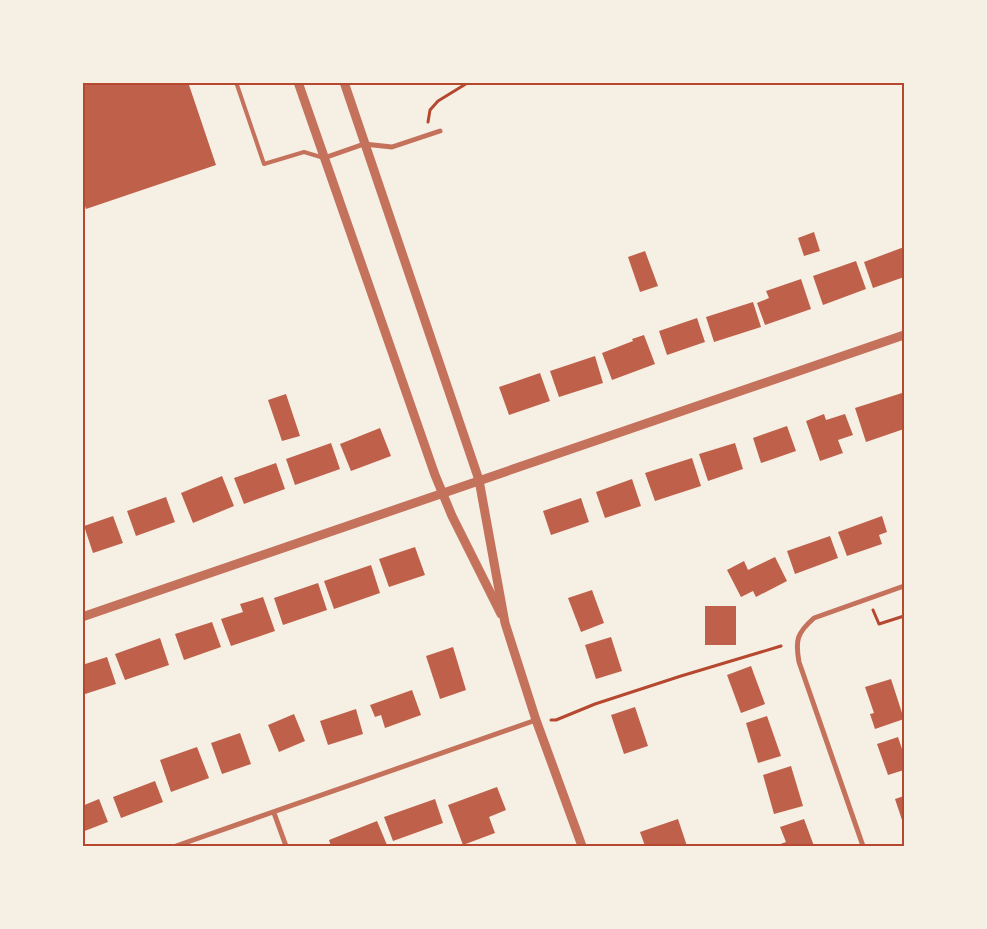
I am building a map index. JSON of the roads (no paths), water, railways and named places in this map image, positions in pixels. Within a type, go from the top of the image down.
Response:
[{"type":"street","points":[[298,82],[442,493],[505,623]]},
{"type":"street","points":[[344,82],[479,480],[505,623],[536,720],[582,846]]},
{"type":"street","points":[[324,158],[364,144],[392,147],[440,131]]},
{"type":"street","points":[[82,616],[904,335]]},
{"type":"street","points":[[863,846],[799,662],[796,647],[798,636],[814,618],[904,586]]},
{"type":"street","points":[[176,846],[536,720]]},
{"type":"street","points":[[274,813],[286,846]]},
{"type":"lane","points":[[236,82],[264,164],[304,152],[324,158]]}]
